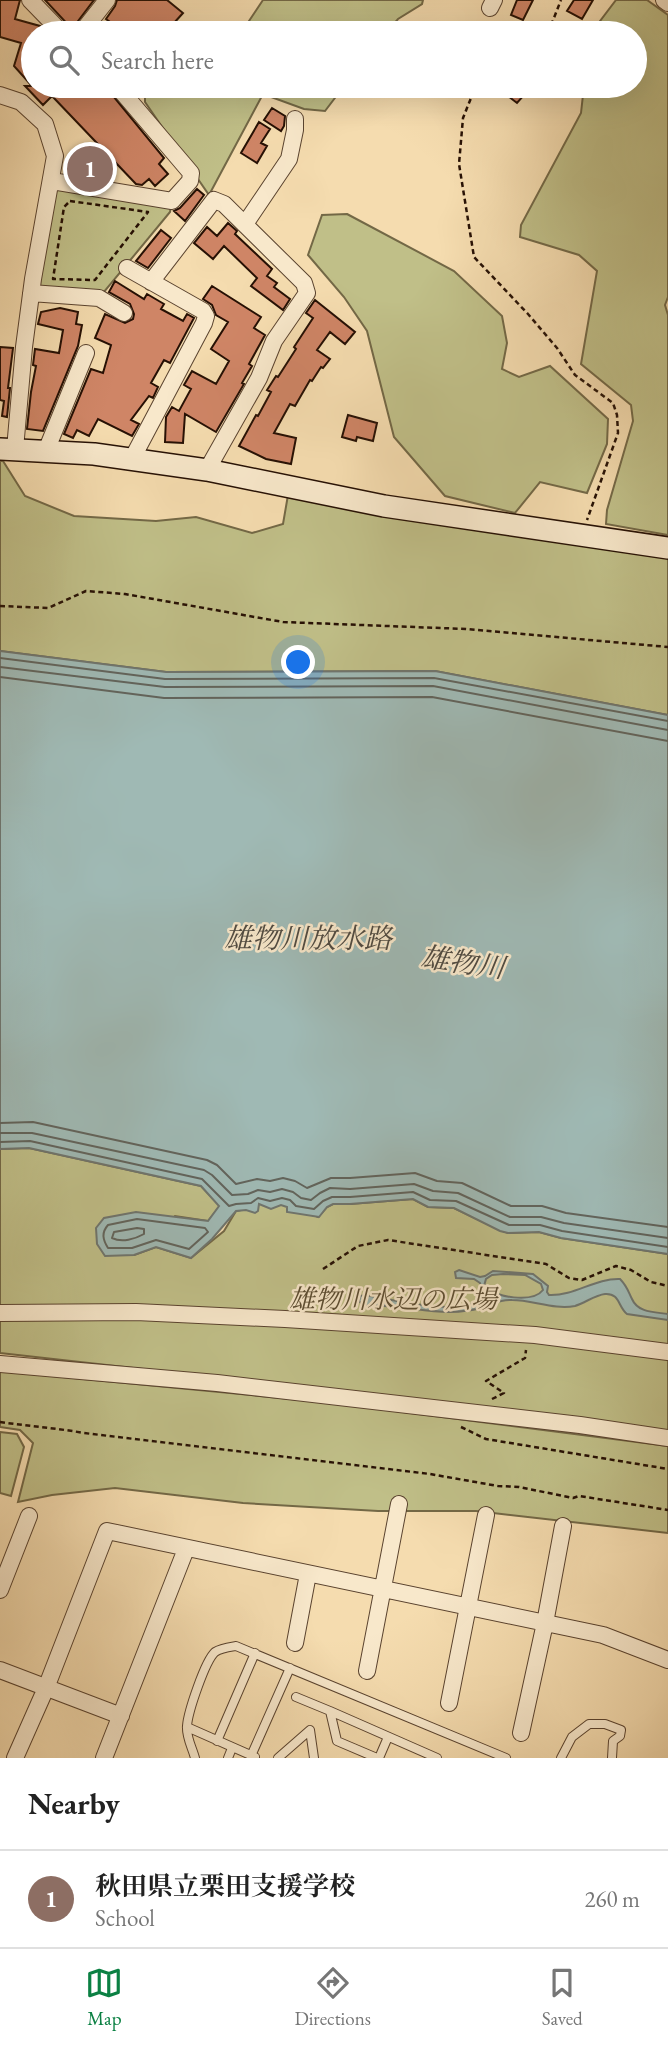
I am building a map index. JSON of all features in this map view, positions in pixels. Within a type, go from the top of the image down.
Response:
[{"type":"street","points":[[30,0],[50,21]]},
{"type":"street","points":[[90,21],[107,0]]},
{"type":"street","points":[[664,0],[668,3]]},
{"type":"street","points":[[0,94],[21,102],[45,124],[55,156],[8,449],[132,459],[207,470],[384,506],[668,548]]},
{"type":"street","points":[[52,181],[172,201],[190,181],[191,173],[127,98]]},
{"type":"street","points":[[245,224],[289,159],[296,130],[295,119]]},
{"type":"street","points":[[151,282],[214,200],[224,204],[304,283],[307,293],[274,341],[259,378],[207,470]]},
{"type":"street","points":[[127,268],[203,311],[206,316],[132,459]]},
{"type":"street","points":[[32,293],[99,298],[124,313]]},
{"type":"street","points":[[46,451],[86,353]]},
{"type":"street","points":[[0,1314],[136,1312],[530,1335],[668,1352]]},
{"type":"street","points":[[0,1364],[217,1383],[668,1438]]},
{"type":"street","points":[[367,1671],[399,1504]]},
{"type":"street","points":[[449,1703],[486,1515]]},
{"type":"street","points":[[0,1590],[29,1516]]},
{"type":"street","points":[[521,1732],[563,1526]]},
{"type":"street","points":[[15,1758],[46,1688],[107,1531],[603,1635],[668,1660]]},
{"type":"street","points":[[104,1758],[186,1549]]},
{"type":"street","points":[[295,1643],[308,1574]]},
{"type":"street","points":[[0,1670],[121,1716]]},
{"type":"lane","points":[[195,1758],[188,1740],[187,1727],[189,1712],[199,1684],[214,1653],[225,1647],[236,1646],[506,1758]]},
{"type":"lane","points":[[217,1741],[254,1653]]},
{"type":"lane","points":[[187,1727],[254,1757],[290,1668]]},
{"type":"lane","points":[[296,1697],[437,1758]]},
{"type":"lane","points":[[330,1711],[337,1741],[378,1758],[388,1737]]},
{"type":"lane","points":[[561,1758],[572,1737],[589,1724],[605,1724],[621,1730],[620,1736],[612,1741],[612,1758]]},
{"type":"lane","points":[[278,1758],[310,1730],[314,1758]]},
{"type":"lane","points":[[228,1758],[232,1748]]},
{"type":"path","points":[[553,21],[561,0]]},
{"type":"path","points":[[471,98],[463,118],[459,164],[474,257],[528,314],[557,348],[575,375],[613,403],[617,415],[618,433],[590,508],[583,536]]},
{"type":"path","points":[[70,201],[148,212],[95,280],[53,278],[64,207],[70,201]]},
{"type":"path","points":[[0,606],[48,608],[86,591],[125,594],[283,622],[466,629],[668,647]]},
{"type":"path","points":[[323,1269],[358,1245],[388,1240],[546,1264],[569,1278],[582,1280],[616,1266],[631,1270],[651,1282],[668,1286]]},
{"type":"path","points":[[481,1414],[484,1403],[504,1393],[486,1381],[524,1358],[530,1335]]},
{"type":"path","points":[[0,1422],[430,1474],[573,1498],[579,1496],[668,1510]]},
{"type":"path","points":[[453,1423],[486,1439],[668,1469]]},
{"type":"green space","points":[[263,0],[423,0],[422,4],[396,21],[249,21]]},
{"type":"green space","points":[[616,0],[647,0],[668,15],[668,297],[665,305],[668,315],[668,535],[606,524],[607,510],[633,421],[631,405],[581,364],[597,271],[579,255],[520,237],[521,225],[581,113],[583,98],[647,98],[647,21],[600,21]]},
{"type":"green space","points":[[145,98],[261,98],[209,195],[145,102]]},
{"type":"green space","points":[[274,98],[335,98],[325,111],[304,109]]},
{"type":"green space","points":[[52,181],[172,201],[170,212],[99,298],[32,293]]},
{"type":"green space","points":[[347,214],[454,271],[502,316],[507,343],[502,369],[519,377],[550,366],[608,419],[607,444],[587,493],[540,482],[515,513],[445,496],[394,437],[367,331],[344,297],[308,255],[322,215]]},
{"type":"green space","points":[[0,461],[3,461],[25,496],[74,516],[156,521],[196,517],[252,533],[283,524],[288,495],[668,553],[668,715],[435,671],[166,672],[0,651]]},
{"type":"green space","name":"雄物川水辺の広場","points":[[29,1148],[201,1186],[220,1206],[208,1221],[175,1216],[134,1255],[156,1247],[191,1258],[224,1231],[236,1211],[258,1204],[281,1204],[318,1217],[333,1204],[413,1199],[428,1207],[454,1208],[508,1233],[539,1232],[561,1238],[668,1254],[668,1434],[534,1413],[0,1353],[0,1149]]},
{"type":"green space","points":[[0,1371],[333,1403],[668,1446],[668,1533],[476,1511],[378,1511],[243,1503],[115,1488],[18,1502],[33,1443],[20,1430],[0,1427]]},
{"type":"green space","points":[[0,1432],[17,1434],[24,1447],[11,1496],[0,1493]]},
{"type":"water","name":"雄物川放水路","points":[[0,651],[166,672],[435,671],[668,715],[668,1254],[561,1238],[539,1232],[508,1233],[454,1208],[428,1207],[413,1199],[333,1204],[319,1217],[287,1212],[287,1207],[281,1205],[271,1209],[259,1204],[255,1213],[236,1211],[191,1258],[156,1247],[134,1255],[105,1256],[97,1244],[96,1228],[104,1218],[136,1212],[208,1221],[219,1206],[201,1186],[29,1148],[0,1149]]},
{"type":"water","points":[[459,1270],[480,1277],[493,1271],[533,1274],[548,1286],[549,1295],[568,1293],[602,1281],[620,1279],[638,1307],[668,1314],[668,1320],[627,1314],[610,1294],[567,1307],[508,1300],[478,1309],[453,1312],[369,1306],[359,1301],[360,1296],[365,1295],[445,1307],[469,1305],[485,1299],[486,1292],[480,1283],[474,1279],[456,1278],[455,1272]],"holes":[[[492,1275],[525,1275],[541,1284],[543,1290],[523,1298],[496,1294],[484,1286],[486,1279]]]},
{"type":"building","points":[[0,0],[20,0],[15,19],[22,21],[21,43],[0,37]]},
{"type":"building","points":[[45,0],[94,0],[78,21],[65,21]]},
{"type":"building","points":[[117,0],[167,0],[183,13],[176,21],[109,21],[106,19]]},
{"type":"building","points":[[517,0],[533,0],[523,20],[511,15]]},
{"type":"building","points":[[574,0],[593,0],[582,19],[567,11]]},
{"type":"building","points":[[21,43],[21,74],[14,66]]},
{"type":"building","points":[[36,98],[50,98],[43,105]]},
{"type":"building","points":[[54,98],[115,98],[164,158],[159,164],[168,174],[155,186],[149,179],[142,185],[136,184]]},
{"type":"building","points":[[272,108],[285,116],[281,131],[264,120]]},
{"type":"building","points":[[259,122],[270,129],[261,143],[267,146],[257,163],[241,153]]},
{"type":"building","points":[[197,189],[204,195],[185,221],[174,211]]},
{"type":"building","points":[[228,223],[237,231],[235,234],[272,269],[267,276],[277,283],[274,287],[290,299],[283,310],[251,286],[257,278],[224,246],[213,259],[194,243],[207,227],[217,236]]},
{"type":"building","points":[[161,230],[171,238],[148,268],[136,261]]},
{"type":"building","points":[[115,281],[144,299],[147,294],[164,304],[161,309],[183,321],[187,314],[194,318],[170,363],[164,360],[151,383],[158,387],[153,398],[149,396],[131,420],[139,424],[132,436],[98,419],[89,436],[77,430],[73,438],[64,434],[91,369],[103,373],[111,345],[95,338],[105,314],[125,323],[133,319],[130,304],[109,292]]},
{"type":"building","points":[[212,286],[261,317],[254,328],[265,335],[249,364],[252,366],[242,383],[244,384],[216,432],[185,414],[183,443],[165,442],[166,417],[172,407],[179,411],[191,389],[184,385],[192,371],[216,384],[229,361],[211,349],[228,322],[216,315],[212,305],[203,299]]},
{"type":"building","points":[[315,300],[355,332],[345,344],[330,332],[317,350],[330,359],[312,381],[310,380],[295,406],[290,404],[274,433],[296,438],[291,464],[266,459],[239,446],[271,392],[267,390],[296,349],[294,347],[313,318],[306,313]]},
{"type":"building","points":[[60,308],[78,312],[76,324],[82,325],[78,346],[43,431],[27,429],[36,366],[33,365],[35,349],[59,353],[63,330],[38,324],[41,312]]},
{"type":"building","points":[[0,347],[13,348],[7,417],[2,416],[4,401],[0,400]]},
{"type":"building","points":[[348,415],[377,423],[373,441],[357,437],[356,441],[342,437]]},
{"type":"place","name":"秋田県立栗田支援学校","points":[[90,169]]},
{"type":"water label","name":"雄物川","points":[[463,962]]}]
